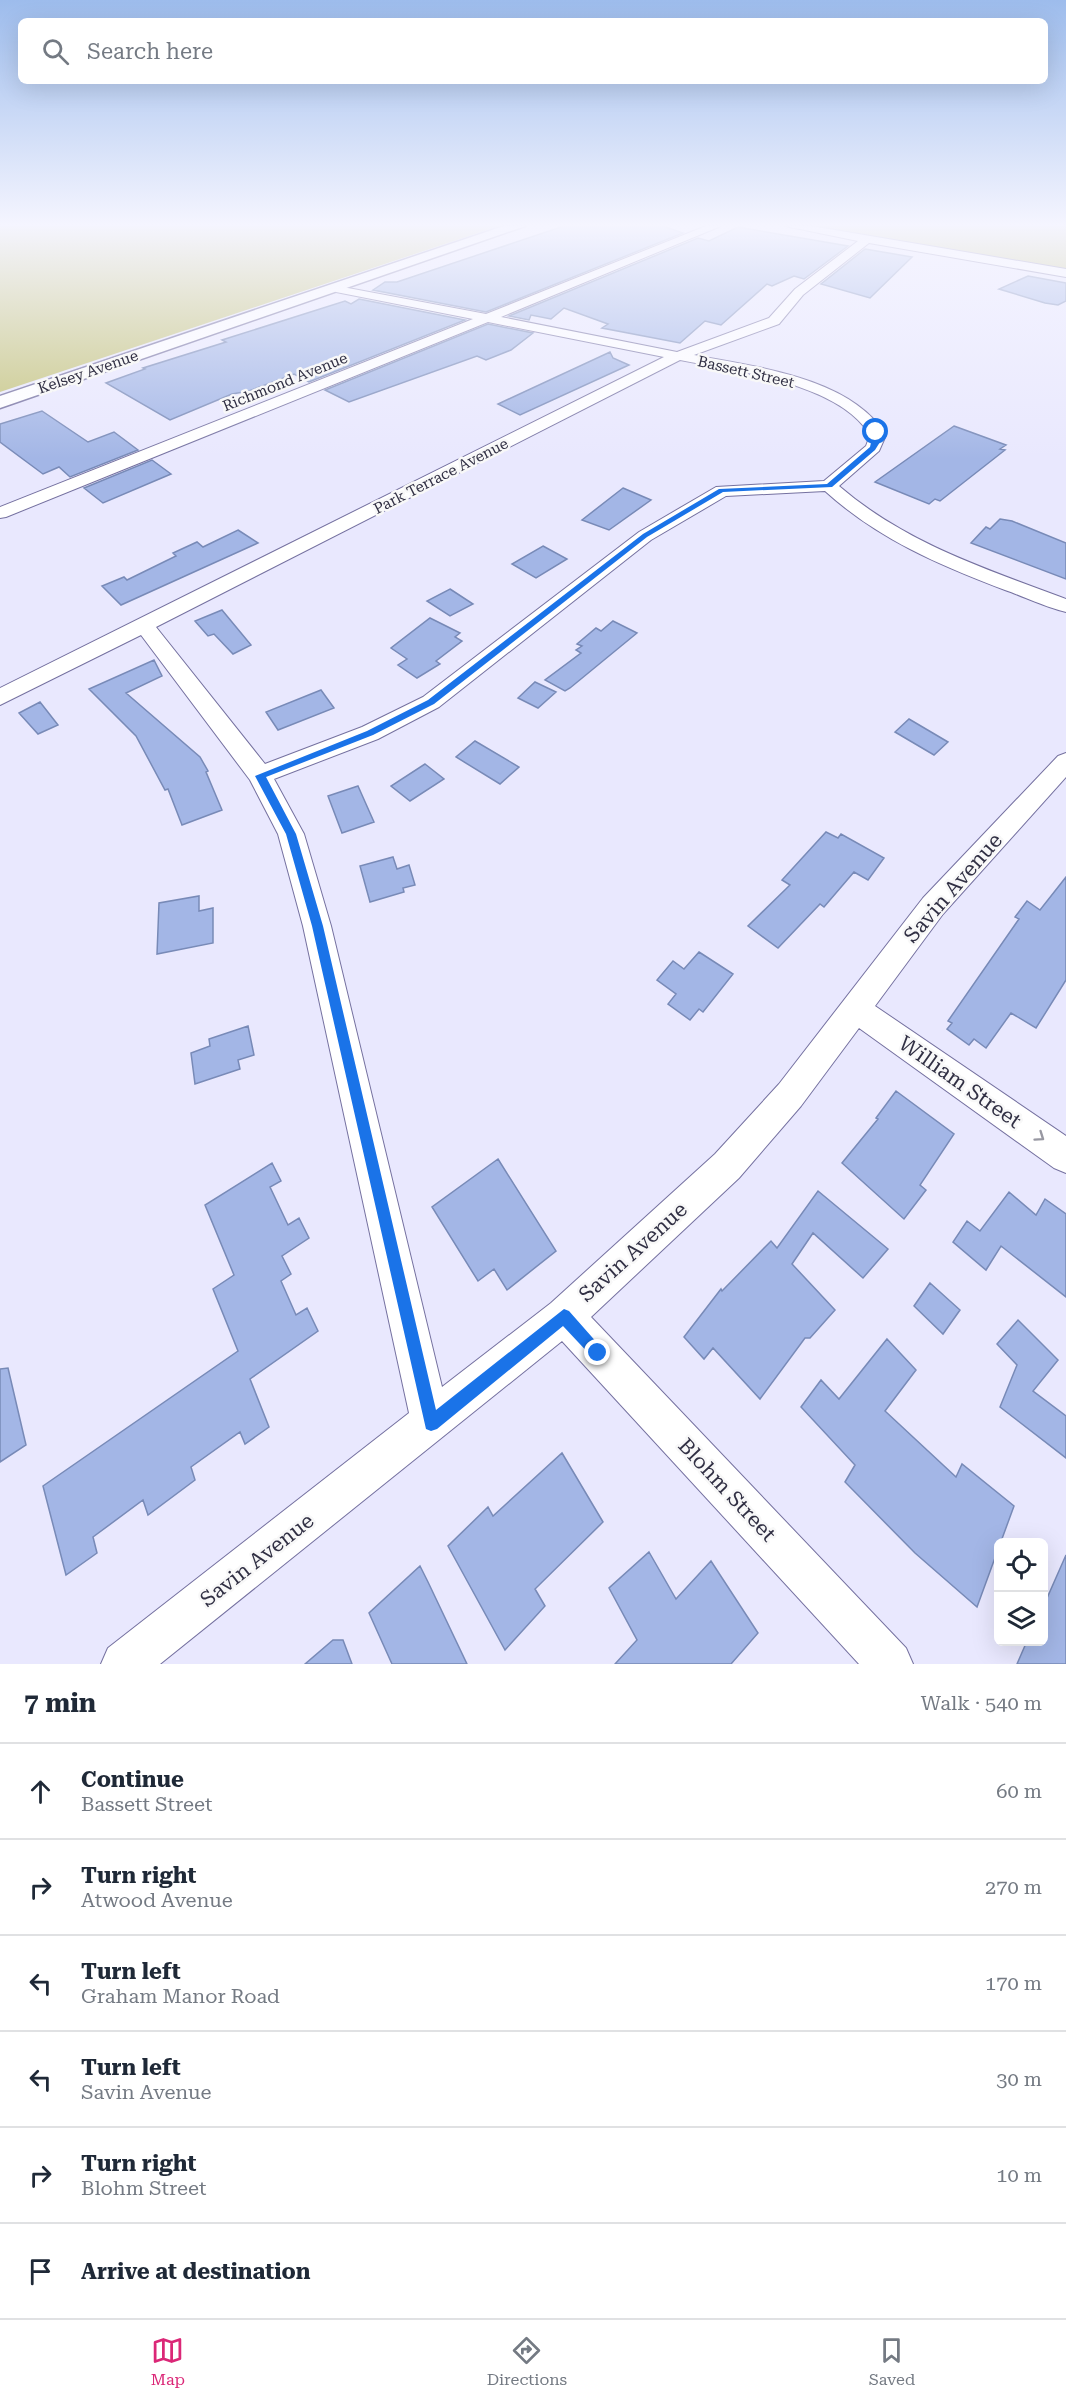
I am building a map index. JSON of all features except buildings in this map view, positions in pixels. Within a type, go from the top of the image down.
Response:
[{"type":"street","name":"Kelsey Avenue","points":[[0,402],[290,304]]},
{"type":"street","name":"Bassett Street","points":[[415,304],[764,373],[805,385],[843,403],[867,420],[876,432],[877,442],[829,486]]},
{"type":"street","name":"Richmond Avenue","points":[[0,513],[524,304]]},
{"type":"street","name":"Park Terrace Avenue","points":[[0,697],[678,356],[774,321],[783,314],[790,304]]},
{"type":"street","points":[[260,776],[370,733],[431,702],[645,536],[722,490],[829,486],[849,506],[886,532],[1066,606]]},
{"type":"street","points":[[144,625],[260,776],[291,834],[317,926],[431,1424]]},
{"type":"street","name":"Savin Avenue","points":[[124,1664],[431,1424],[564,1316],[727,1166],[790,1095],[933,906],[1062,773]]},
{"type":"street","name":"William Street","points":[[854,1008],[1066,1156]]},
{"type":"street","name":"Blohm Street","points":[[564,1316],[890,1664]]},
{"type":"shaded area","points":[[0,304],[266,304],[0,392]]},
{"type":"route","points":[[598,1353],[564,1316],[431,1424],[317,926],[291,834],[260,776],[370,733],[431,702],[463,680],[645,536],[722,490],[771,486],[829,486],[873,448],[877,442],[876,432]]}]
